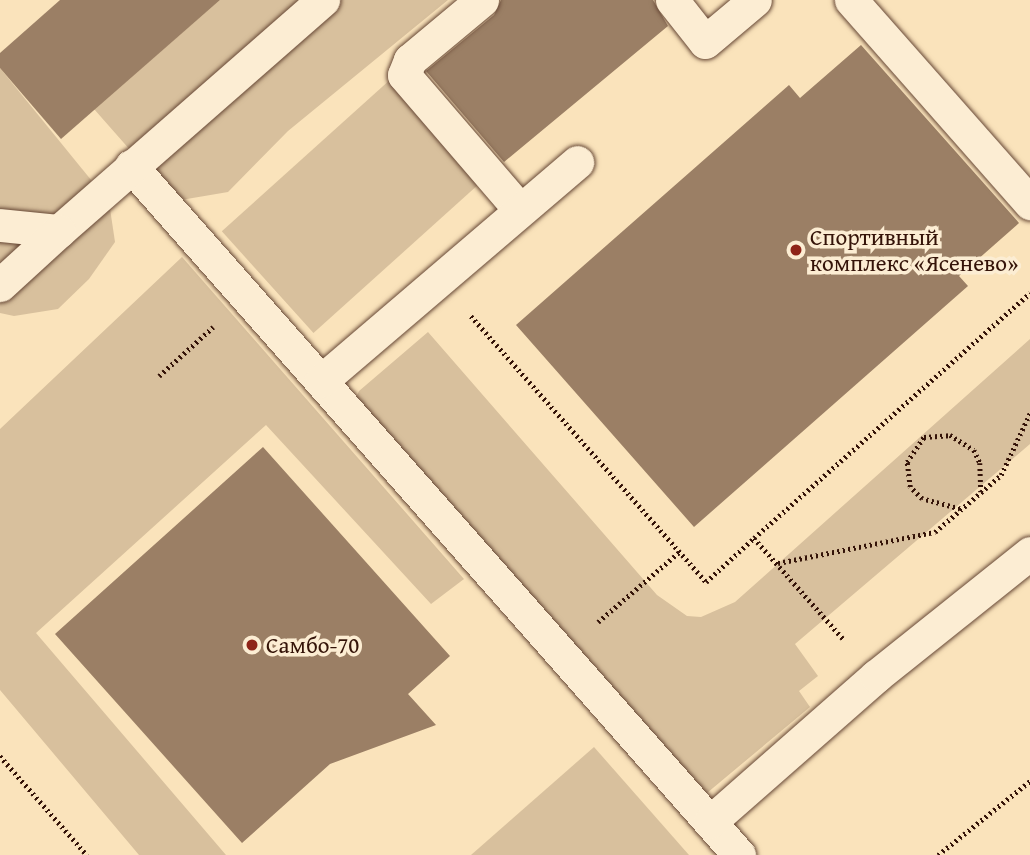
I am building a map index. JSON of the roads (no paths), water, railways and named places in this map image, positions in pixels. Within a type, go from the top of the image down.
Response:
[{"type":"lane","points":[[0,285],[131,166],[323,0]]},
{"type":"lane","points":[[482,0],[410,60],[404,75],[520,210]]},
{"type":"lane","points":[[672,0],[705,42],[755,0]]},
{"type":"lane","points":[[851,0],[1030,203]]},
{"type":"lane","points":[[321,381],[577,162]]},
{"type":"lane","points":[[131,166],[739,855]]},
{"type":"lane","points":[[0,225],[59,231]]},
{"type":"lane","points":[[710,822],[876,676],[1030,553]]},
{"type":"place","name":"Спортивный комплекс «Ясенево»","points":[[796,250]]},
{"type":"place","name":"Самбо-70","points":[[252,645]]}]
